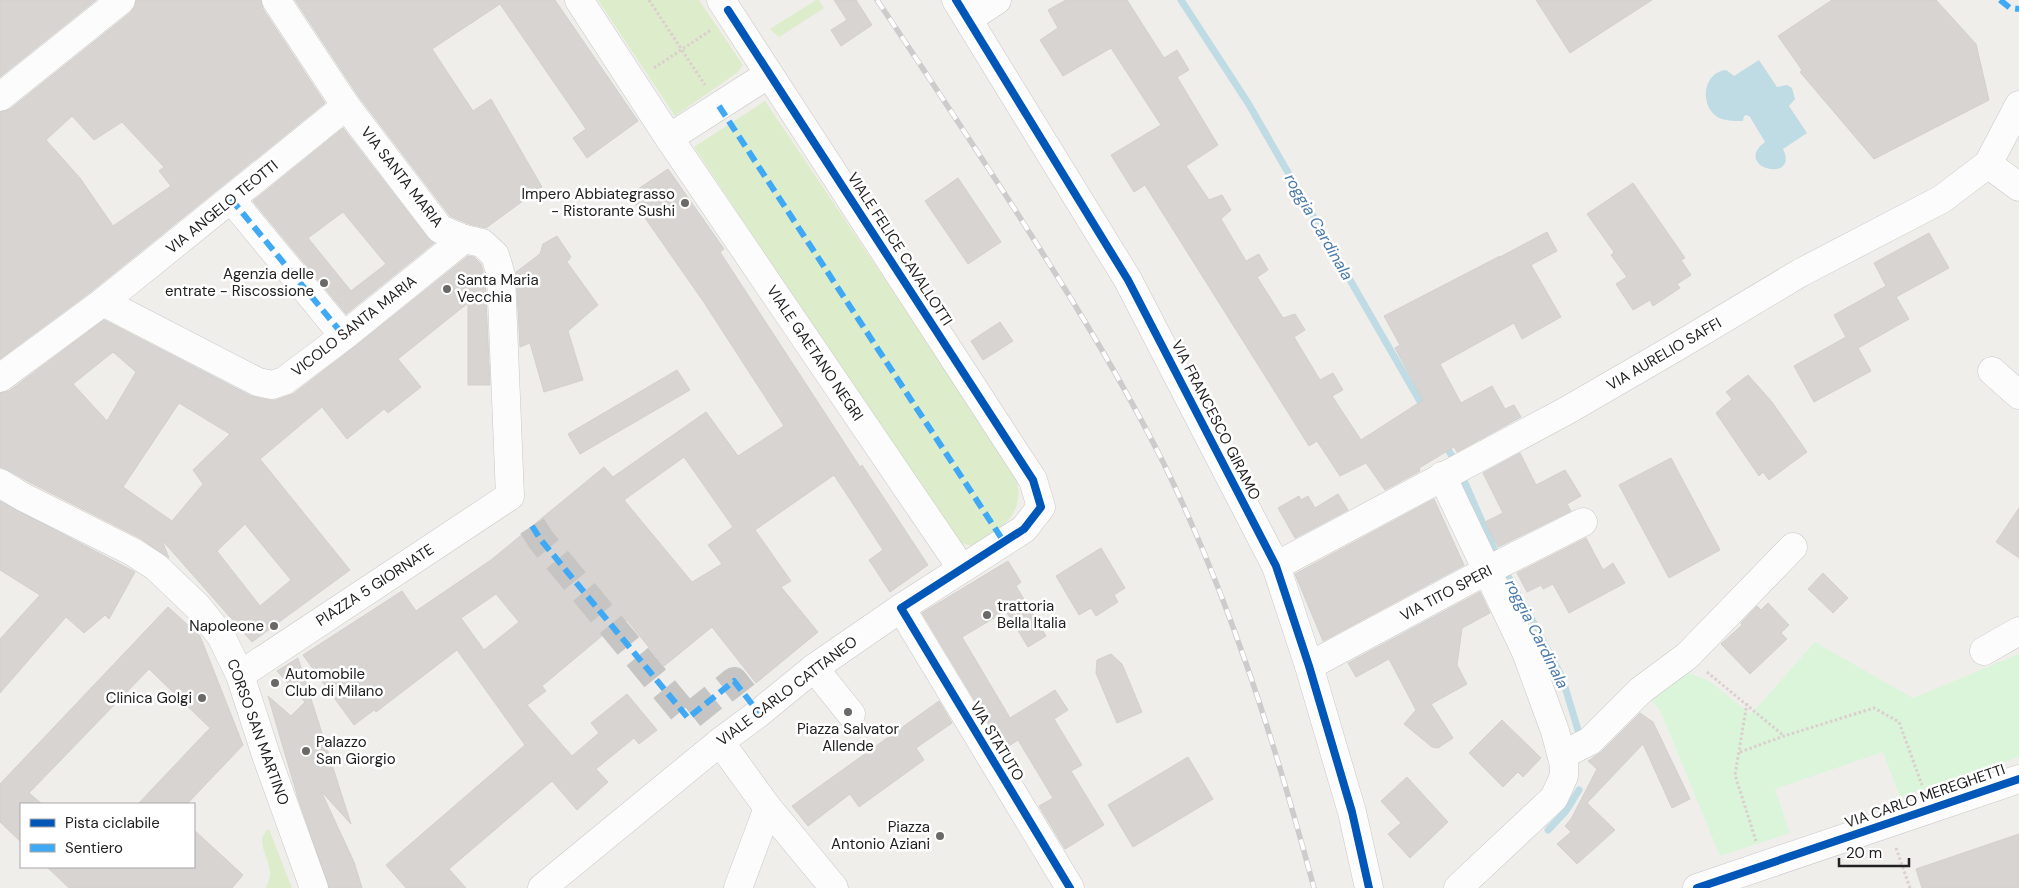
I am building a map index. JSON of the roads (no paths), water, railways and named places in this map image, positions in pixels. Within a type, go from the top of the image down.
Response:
[{"type":"street","points":[[0,97],[122,0]]},
{"type":"street","name":"VIA SANTA MARIA","points":[[276,0],[346,106],[440,229],[464,239],[482,242],[495,255],[501,275],[510,496]]},
{"type":"street","name":"VIALE GAETANO NEGRI","points":[[579,0],[669,138],[962,568]]},
{"type":"street","points":[[962,9],[997,0]]},
{"type":"street","name":"VIA FRANCESCO GIRAMO","points":[[962,9],[1128,280],[1276,566],[1309,666],[1352,812],[1369,888]]},
{"type":"street","name":"VIALE FELICE CAVALLOTTI","points":[[720,13],[769,74],[1033,480],[1040,507]]},
{"type":"street","points":[[669,138],[769,74]]},
{"type":"street","name":"VIA AURELIO SAFFI","points":[[1276,566],[1574,406],[1673,350],[1800,273],[1942,199],[1988,164],[2019,105]]},
{"type":"street","name":"VIA ANGELO TEOTTI","points":[[0,378],[103,302],[346,106]]},
{"type":"street","points":[[1988,164],[2019,187]]},
{"type":"street","points":[[231,199],[344,336]]},
{"type":"street","name":"VICOLO SANTA MARIA","points":[[103,302],[258,382],[272,385],[284,381],[344,336],[464,239]]},
{"type":"street","points":[[1992,371],[2019,395]]},
{"type":"street","points":[[1442,476],[1526,652],[1555,731],[1562,755],[1564,776],[1554,798],[1458,888]]},
{"type":"street","name":"CORSO SAN MARTINO","points":[[0,483],[23,497],[133,552],[156,567],[198,607],[220,636],[240,675],[266,755],[314,888]]},
{"type":"street","name":"PIAZZA 5 GIORNATE","points":[[240,675],[510,496]]},
{"type":"street","name":"VIALE CARLO CATTANEO","points":[[542,888],[720,742],[814,668],[901,608],[1024,529],[1040,507]]},
{"type":"street","name":"VIA TITO SPERI","points":[[1309,666],[1486,571],[1583,522]]},
{"type":"street","points":[[1562,755],[1590,741],[1641,690],[1687,656],[1793,547]]},
{"type":"street","name":"VIA STATUTO","points":[[901,608],[1070,888]]},
{"type":"street","points":[[1984,651],[2019,632]]},
{"type":"street","points":[[814,668],[851,714]]},
{"type":"street","points":[[720,742],[768,808],[834,888]]},
{"type":"street","name":"VIA CARLO MEREGHETTI","points":[[1697,888],[2019,779]]},
{"type":"street","points":[[738,888],[768,808]]},
{"type":"water","points":[[1759,60],[1777,87],[1787,85],[1792,88],[1795,99],[1789,106],[1807,133],[1783,149],[1786,160],[1783,166],[1776,169],[1760,165],[1756,159],[1757,151],[1765,142],[1750,117],[1744,116],[1743,121],[1722,119],[1716,116],[1707,104],[1706,89],[1713,76],[1726,70],[1734,76]]},
{"type":"waterway","name":"roggia Cardinala","points":[[1181,0],[1248,103],[1425,410]]},
{"type":"waterway","name":"roggia Cardinala","points":[[1444,443],[1452,456]]},
{"type":"waterway","name":"roggia Cardinala","points":[[1462,476],[1497,556]]},
{"type":"waterway","name":"roggia Cardinala","points":[[1504,569],[1562,677],[1578,730]]},
{"type":"waterway","name":"roggia Cardinala","points":[[1548,830],[1566,811],[1579,790]]},
{"type":"tunnel","points":[[532,526],[541,540],[688,718],[734,681],[759,713]]},
{"type":"railway","points":[[877,0],[1001,188],[1065,290],[1107,358],[1164,464],[1210,567],[1249,672],[1267,726],[1314,888]]},
{"type":"place","name":"Impero Abbiategrasso - Ristorante Sushi","points":[[685,203]]},
{"type":"place","name":"Agenzia delle entrate - Riscossione","points":[[324,283]]},
{"type":"place","name":"Santa Maria Vecchia","points":[[447,289]]},
{"type":"place","name":"trattoria Bella Italia","points":[[987,615]]},
{"type":"place","name":"Napoleone","points":[[274,626]]},
{"type":"place","name":"Automobile Club di Milano","points":[[275,683]]},
{"type":"place","name":"Clinica Golgi","points":[[202,698]]},
{"type":"place","name":"Piazza Salvator Allende","points":[[848,712]]},
{"type":"place","name":"Palazzo San Giorgio","points":[[306,751]]},
{"type":"place","name":"Piazza Antonio Aziani","points":[[940,836]]}]
